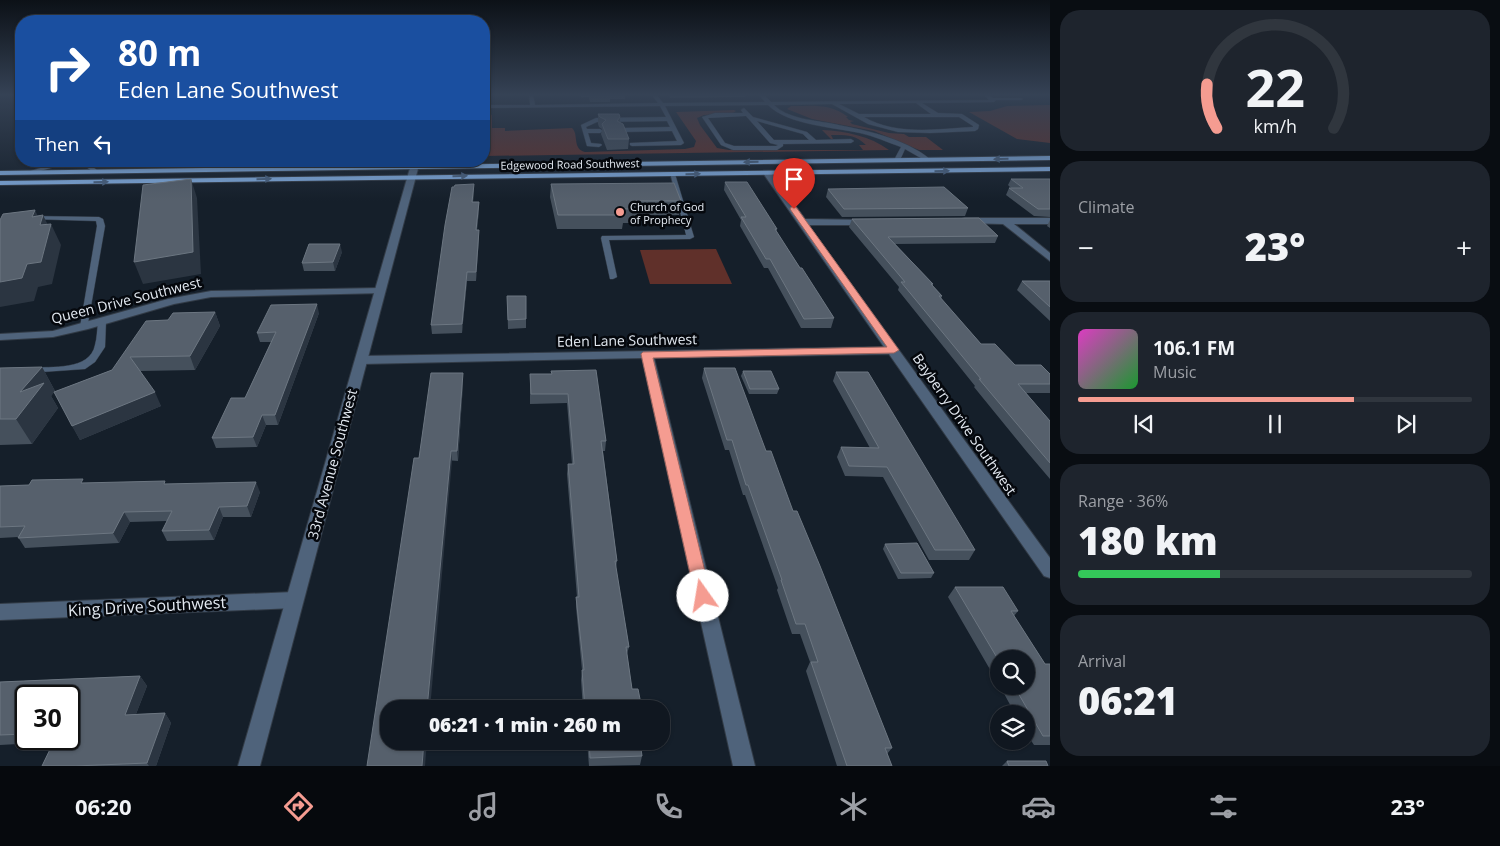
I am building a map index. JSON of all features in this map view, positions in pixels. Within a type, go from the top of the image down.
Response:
[{"type":"main road","name":"Edgewood Road Southwest","points":[[490,167],[1050,158]]},
{"type":"main road","points":[[818,172],[835,167],[923,166],[928,160]]},
{"type":"main road","name":"Edgewood Road Southwest","points":[[0,172],[474,167]]},
{"type":"main road","name":"Edgewood Road Southwest","points":[[0,183],[414,168],[672,174],[1050,170]]},
{"type":"main road","points":[[0,178],[62,178],[75,176],[81,172]]},
{"type":"street","name":"33rd Avenue Southwest","points":[[249,766],[414,168]]},
{"type":"street","name":"Bayberry Drive Southwest","points":[[767,173],[1050,571]]},
{"type":"street","points":[[956,221],[1050,221]]},
{"type":"street","points":[[1005,221],[1050,258]]},
{"type":"street","points":[[803,222],[879,222]]},
{"type":"street","name":"Queen Drive Southwest","points":[[0,337],[52,334],[102,322],[172,300],[211,294],[380,291]]},
{"type":"street","name":"Eden Lane Southwest","points":[[361,360],[894,350]]},
{"type":"street","points":[[646,354],[744,766]]},
{"type":"street","name":"King Drive Southwest","points":[[0,612],[294,600]]},
{"type":"lane","points":[[599,145],[589,145],[584,131],[600,130]]},
{"type":"lane","points":[[621,130],[648,130]]},
{"type":"lane","points":[[640,130],[647,144]]},
{"type":"lane","points":[[632,144],[681,143],[673,130]]},
{"type":"lane","points":[[713,130],[723,144],[733,148],[777,148],[781,145],[778,142]]},
{"type":"lane","points":[[761,130],[772,142],[851,141]]},
{"type":"lane","points":[[794,130],[805,133],[814,142]]},
{"type":"lane","points":[[853,130],[904,146],[928,160]]},
{"type":"lane","points":[[889,130],[912,130]]},
{"type":"lane","points":[[897,160],[904,146]]},
{"type":"lane","points":[[30,172],[49,167]]},
{"type":"lane","points":[[90,167],[95,171]]},
{"type":"lane","points":[[613,277],[605,238],[690,236],[672,174]]},
{"type":"lane","points":[[22,219],[99,219],[101,226],[84,327]]},
{"type":"lane","points":[[17,372],[82,367],[92,360],[100,348],[102,322]]},
{"type":"shaded area","points":[[490,130],[573,130],[578,148],[585,152],[685,149],[694,147],[696,141],[688,130],[704,130],[717,148],[729,150],[863,150],[859,145],[866,145],[862,141],[850,136],[831,135],[833,139],[831,139],[822,130],[857,135],[874,141],[889,150],[490,156]]},
{"type":"shaded area","points":[[868,130],[904,134],[909,137],[926,137],[943,150],[919,150]]},
{"type":"shaded area","points":[[1001,130],[1050,130],[1050,143],[1017,139]]},
{"type":"shaded area","points":[[716,249],[732,284],[650,284],[640,250]]},
{"type":"building","points":[[604,130],[625,130],[629,139],[608,139]]},
{"type":"building","points":[[191,179],[193,252],[134,262],[143,185]]},
{"type":"building","points":[[1011,179],[1050,179],[1050,209],[1038,209],[1009,188],[1023,188]]},
{"type":"building","points":[[725,182],[747,182],[777,229],[775,229],[834,318],[804,319],[770,259],[766,259],[741,217],[746,217]]},
{"type":"building","points":[[674,183],[681,201],[633,201],[636,209],[622,209],[623,215],[558,215],[551,184]]},
{"type":"building","points":[[474,184],[472,202],[479,202],[476,230],[479,230],[476,272],[467,272],[462,324],[431,325],[452,187],[455,185]]},
{"type":"building","points":[[944,187],[968,208],[844,209],[828,189]]},
{"type":"building","points":[[35,210],[32,217],[43,215],[40,225],[51,224],[41,262],[27,264],[22,278],[0,282],[0,220],[3,214]]},
{"type":"building","points":[[979,218],[998,236],[888,237],[933,284],[931,284],[942,296],[939,296],[981,344],[995,344],[1015,365],[1041,365],[1050,374],[1050,384],[1018,384],[1050,421],[1050,463],[979,379],[981,379],[901,282],[905,282],[852,219]]},
{"type":"building","points":[[309,244],[340,244],[333,262],[302,263]]},
{"type":"building","points":[[1022,281],[1050,281],[1050,307]]},
{"type":"building","points":[[507,296],[526,296],[526,319],[508,320]]},
{"type":"building","points":[[317,304],[275,415],[262,415],[253,437],[212,438],[231,398],[245,398],[276,332],[257,333],[271,305]]},
{"type":"building","points":[[215,312],[190,356],[130,357],[155,392],[72,426],[54,392],[112,370],[146,321],[168,320],[173,313]]},
{"type":"building","points":[[42,367],[20,392],[44,383],[16,419],[0,419],[0,368]]},
{"type":"building","points":[[704,368],[735,368],[766,451],[771,451],[793,511],[797,511],[892,748],[885,748],[892,766],[847,766],[811,662],[818,662],[805,624],[796,624],[748,485],[746,485],[732,440],[727,440]]},
{"type":"building","points":[[596,370],[606,441],[601,441],[617,561],[615,561],[629,647],[626,647],[632,689],[638,689],[640,700],[584,700],[582,670],[584,670],[576,597],[579,597],[568,464],[574,464],[568,394],[531,394],[530,374],[552,374],[551,371]]},
{"type":"building","points":[[743,371],[771,371],[779,389],[750,389]]},
{"type":"building","points":[[836,372],[868,372],[975,550],[935,550],[887,467],[849,466],[841,447],[879,448]]},
{"type":"building","points":[[431,373],[463,373],[457,451],[451,451],[428,700],[380,700],[380,750],[423,750],[422,766],[367,766],[414,458],[419,458]]},
{"type":"building","points":[[83,479],[81,483],[165,481],[164,484],[256,482],[247,506],[219,507],[209,530],[162,531],[172,511],[124,512],[113,533],[18,538],[25,526],[0,527],[0,486],[29,485],[32,480]]},
{"type":"building","points":[[917,543],[934,573],[901,573],[885,544]]},
{"type":"building","points":[[955,587],[1003,587],[1018,611],[1011,611],[1045,664],[1050,664],[1050,736],[1043,736],[1035,722],[1035,705],[1025,705],[1019,695],[1035,695],[1035,650],[992,650]]},
{"type":"building","points":[[140,676],[125,715],[165,713],[147,763],[42,766],[50,750],[80,750],[80,685],[15,685],[15,734],[0,735],[0,682]]},
{"type":"building","points":[[590,750],[641,750],[642,756],[590,758]]},
{"type":"building","points":[[1007,761],[1046,761],[1048,766],[1009,766]]},
{"type":"place","name":"Church of God of Prophecy","points":[[620,212]]},
{"type":"route","points":[[703,596],[646,354],[894,350],[794,209]]}]
